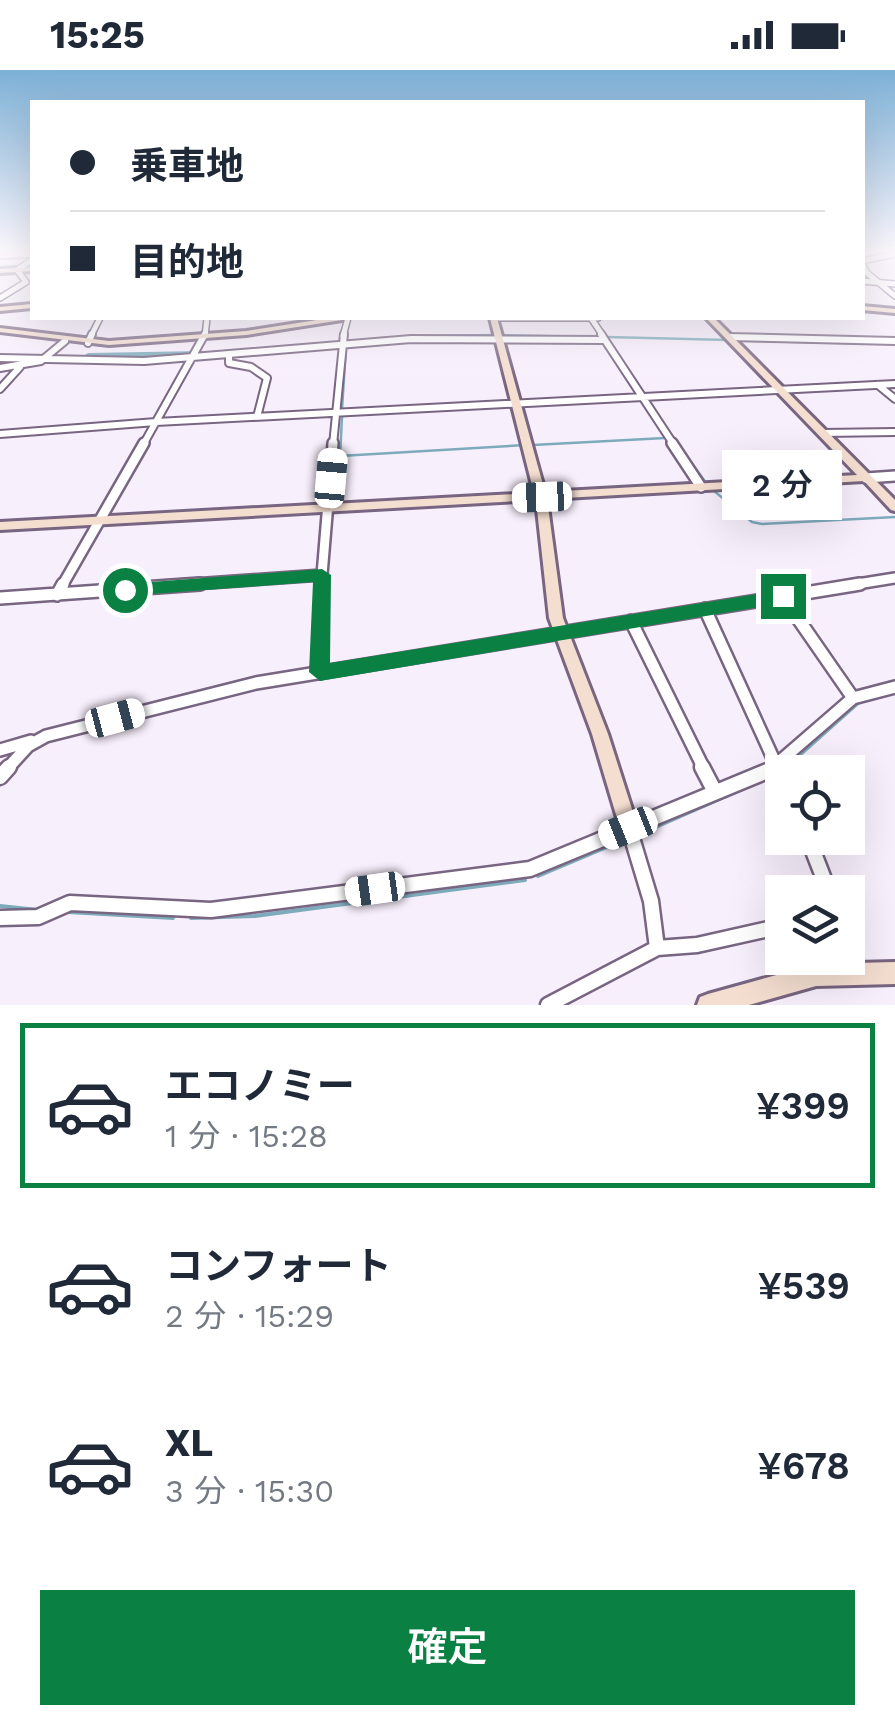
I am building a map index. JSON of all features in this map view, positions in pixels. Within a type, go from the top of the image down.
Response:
[{"type":"street","points":[[0,309],[30,306]]},
{"type":"street","points":[[865,308],[895,311]]},
{"type":"street","points":[[88,343],[99,320]]},
{"type":"street","points":[[57,594],[206,337],[208,320]]},
{"type":"street","points":[[0,330],[88,343],[206,337],[307,320]]},
{"type":"street","points":[[320,672],[322,575],[345,320]]},
{"type":"street","points":[[493,320],[542,497],[552,595],[561,632],[600,734],[651,900],[657,948]]},
{"type":"street","points":[[595,320],[701,487]]},
{"type":"street","points":[[712,320],[895,507]]},
{"type":"street","points":[[0,358],[229,357],[412,338],[604,338]]},
{"type":"street","points":[[730,339],[895,341]]},
{"type":"street","points":[[0,368],[20,367],[44,359],[66,341]]},
{"type":"street","points":[[229,357],[229,363],[251,367],[267,378],[257,417]]},
{"type":"street","points":[[0,389],[20,367]]},
{"type":"street","points":[[0,434],[156,422],[895,384]]},
{"type":"street","points":[[878,385],[895,399]]},
{"type":"street","points":[[822,433],[895,432]]},
{"type":"street","points":[[0,526],[895,476]]},
{"type":"street","points":[[0,598],[322,575]]},
{"type":"street","points":[[0,750],[218,691],[895,578]]},
{"type":"street","points":[[783,596],[853,698]]},
{"type":"street","points":[[705,610],[772,755]]},
{"type":"street","points":[[631,621],[714,790]]},
{"type":"street","points":[[797,755],[853,698],[895,687]]},
{"type":"street","points":[[0,777],[28,746],[46,736]]},
{"type":"street","points":[[0,918],[38,917],[70,904],[211,910],[530,869],[714,790],[765,776]]},
{"type":"street","points":[[548,1005],[657,948],[698,945],[765,930]]},
{"type":"street","points":[[708,1005],[816,975],[895,973]]},
{"type":"waterway","points":[[422,336],[494,335]]},
{"type":"waterway","points":[[502,335],[589,337]]},
{"type":"waterway","points":[[382,338],[399,337]]},
{"type":"waterway","points":[[607,337],[729,340]]},
{"type":"waterway","points":[[752,341],[895,344]]},
{"type":"waterway","points":[[342,409],[346,347]]},
{"type":"waterway","points":[[88,357],[202,355]]},
{"type":"waterway","points":[[342,417],[340,456],[525,445]]},
{"type":"waterway","points":[[533,445],[665,438]]},
{"type":"waterway","points":[[673,438],[704,480]]},
{"type":"waterway","points":[[714,491],[752,522],[762,524],[895,517]]},
{"type":"waterway","points":[[801,755],[860,702]]},
{"type":"waterway","points":[[640,834],[740,790]]},
{"type":"waterway","points":[[538,876],[621,841]]},
{"type":"waterway","points":[[191,918],[255,916],[525,880]]},
{"type":"waterway","points":[[0,906],[38,910]]},
{"type":"waterway","points":[[68,912],[173,918]]},
{"type":"route","points":[[125,590],[322,575],[320,672],[783,596]]}]
